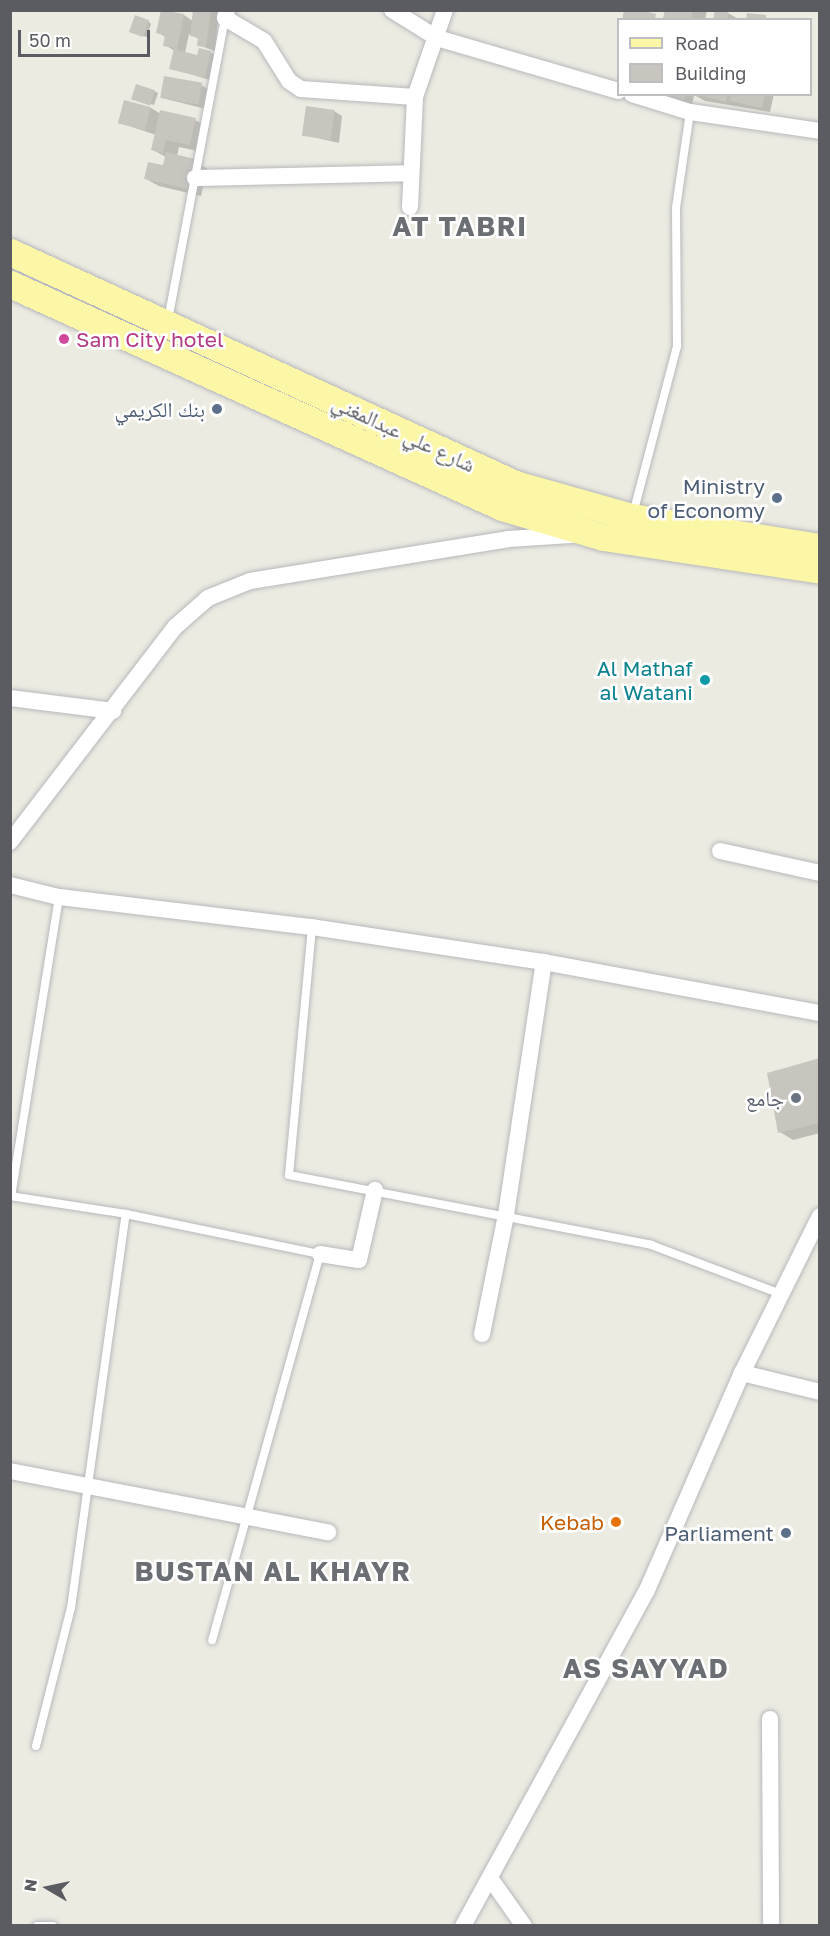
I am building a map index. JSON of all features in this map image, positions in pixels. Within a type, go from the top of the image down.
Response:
[{"type":"main road","name":"شارع علي عبدالمغني","points":[[10,252],[167,324],[590,534],[819,570]]},
{"type":"main road","name":"شارع علي عبدالمغني","points":[[10,284],[509,495],[819,548]]},
{"type":"street","points":[[392,10],[437,38],[617,91]]},
{"type":"street","points":[[410,207],[416,97],[445,10]]},
{"type":"street","points":[[226,14],[264,41],[289,81],[301,89],[416,97]]},
{"type":"street","points":[[638,96],[690,112],[819,131]]},
{"type":"street","points":[[195,178],[411,173]]},
{"type":"street","points":[[10,842],[16,829],[113,711],[185,616],[208,598],[235,585],[508,539],[590,534]]},
{"type":"street","points":[[10,698],[113,711]]},
{"type":"street","points":[[720,851],[819,873]]},
{"type":"street","points":[[10,885],[58,897],[312,927],[544,962],[819,1013]]},
{"type":"street","points":[[482,1334],[506,1215],[544,962]]},
{"type":"street","points":[[320,1254],[359,1260],[375,1190]]},
{"type":"street","points":[[462,1926],[647,1590],[742,1373],[819,1216]]},
{"type":"street","points":[[742,1373],[819,1392]]},
{"type":"street","points":[[10,1471],[328,1532]]},
{"type":"street","points":[[770,1719],[771,1926]]},
{"type":"street","points":[[490,1878],[524,1926]]},
{"type":"lane","points":[[167,324],[226,14]]},
{"type":"lane","points":[[632,517],[677,346],[676,208],[690,112]]},
{"type":"lane","points":[[58,897],[10,1196],[126,1214],[320,1254],[212,1640]]},
{"type":"lane","points":[[312,927],[289,1175],[506,1215],[651,1245],[781,1294]]},
{"type":"lane","points":[[36,1746],[71,1608],[126,1214]]},
{"type":"lane","points":[[37,1926],[53,1926]]},
{"type":"building","points":[[161,10],[184,14],[177,50],[197,55],[199,48],[211,51],[205,78],[169,69],[174,48],[163,46],[165,35],[156,33]]},
{"type":"building","points":[[193,10],[211,10],[206,47],[197,46],[198,37],[190,36]]},
{"type":"building","points":[[624,10],[641,10],[656,14],[655,18],[622,18]]},
{"type":"building","points":[[665,10],[693,10],[691,18],[663,18]]},
{"type":"building","points":[[715,10],[728,11],[727,18],[713,18]]},
{"type":"building","points":[[747,13],[766,15],[766,18],[746,18]]},
{"type":"building","points":[[135,15],[149,20],[143,37],[129,32]]},
{"type":"building","points":[[164,76],[202,83],[199,104],[160,98]]},
{"type":"building","points":[[136,84],[155,90],[150,105],[131,99]]},
{"type":"building","points":[[659,96],[685,96],[684,102]]},
{"type":"building","points":[[704,96],[727,96],[726,102]]},
{"type":"building","points":[[731,96],[765,96],[762,108],[730,101]]},
{"type":"building","points":[[124,100],[151,107],[145,130],[118,123]]},
{"type":"building","points":[[306,106],[335,110],[331,140],[302,136]]},
{"type":"building","points":[[160,110],[196,118],[190,145],[166,140],[163,153],[151,150]]},
{"type":"building","points":[[166,152],[195,159],[188,189],[144,179],[148,162],[163,165]]},
{"type":"building","name":"جامع","points":[[820,1058],[820,1123],[778,1133],[767,1073]]},
{"type":"place","name":"Sam City hotel","points":[[64,339]]},
{"type":"place","name":"بنك الكريمي","points":[[217,409]]},
{"type":"place","name":"Ministry of Economy","points":[[777,498]]},
{"type":"place","name":"Al Mathaf al Watani","points":[[705,680]]},
{"type":"place","name":"جامع","points":[[796,1098]]},
{"type":"place","name":"Kebab","points":[[616,1522]]},
{"type":"place","name":"Parliament","points":[[786,1533]]},
{"type":"district","name":"AT TABRI","points":[[460,227]]},
{"type":"district","name":"BUSTAN AL KHAYR","points":[[273,1572]]},
{"type":"district","name":"AS SAYYAD","points":[[646,1669]]}]
